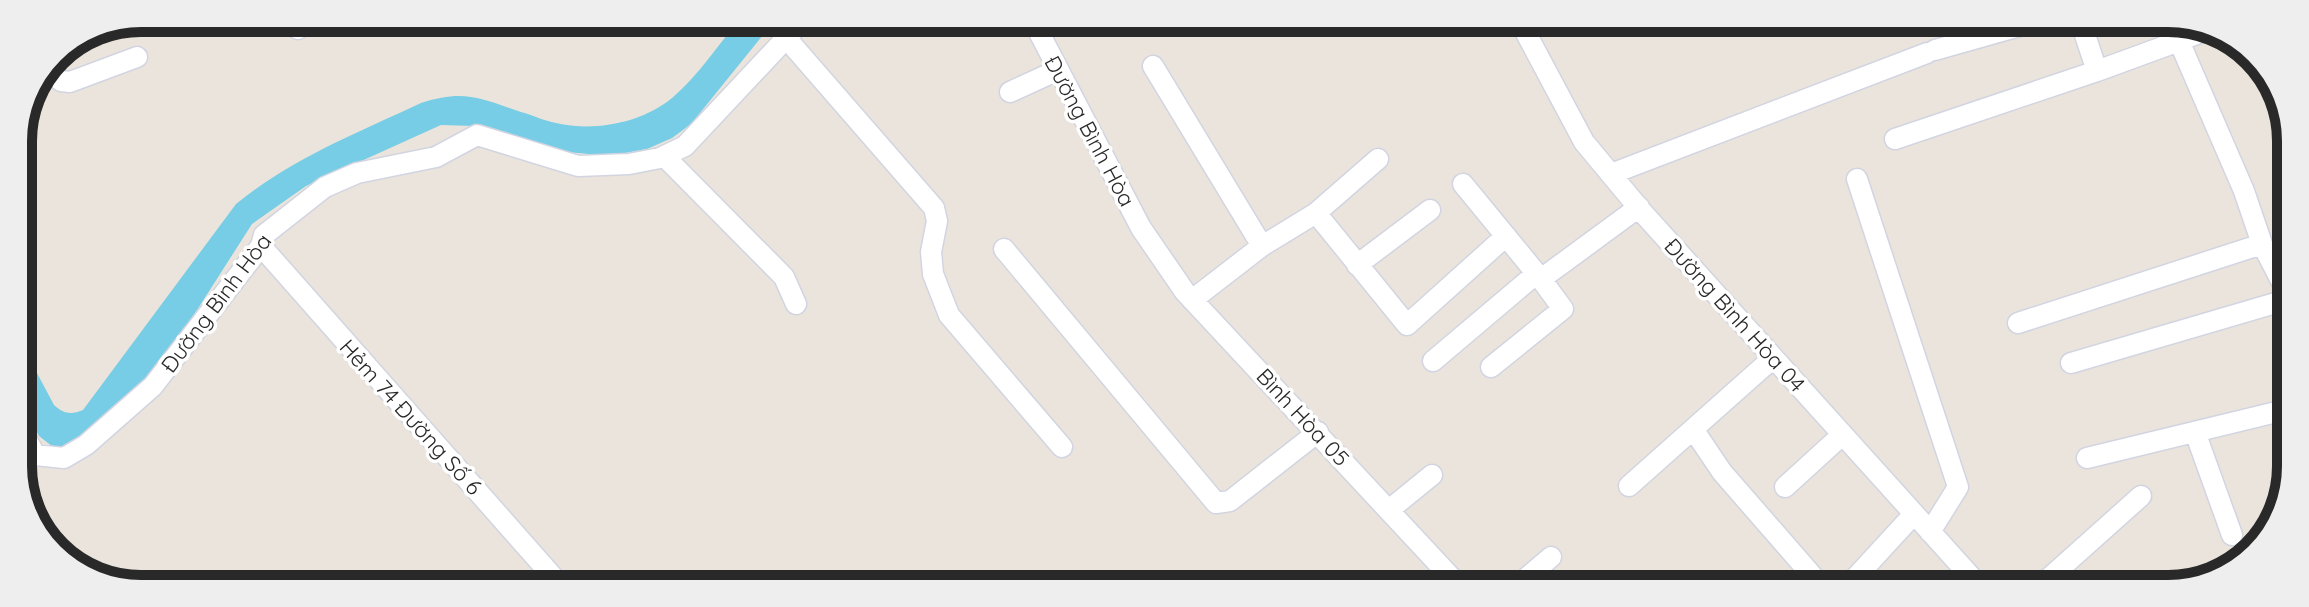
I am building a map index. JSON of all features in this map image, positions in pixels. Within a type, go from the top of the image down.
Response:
[{"type":"street","name":"Đường Bình Hòa","points":[[32,449],[35,455],[64,458],[86,445],[153,386],[261,246],[264,235],[325,187],[357,173],[436,157],[477,135],[578,166],[629,164],[664,156],[685,146],[793,32]]},
{"type":"street","name":"Đường Bình Hòa","points":[[1039,32],[1150,241]]},
{"type":"street","name":"Đường Bình Hòa 04","points":[[1525,32],[1584,142],[1969,575]]},
{"type":"street","points":[[1611,174],[1931,52],[2000,32]]},
{"type":"street","points":[[2084,32],[2097,71]]},
{"type":"street","points":[[2175,33],[2277,274]]},
{"type":"street","points":[[1895,139],[2194,35]]},
{"type":"street","points":[[787,39],[934,208],[937,221],[931,252],[933,274],[949,315],[1062,447]]},
{"type":"street","points":[[54,75],[61,81],[70,82],[137,57]]},
{"type":"street","points":[[1153,66],[1262,246]]},
{"type":"street","points":[[1010,92],[1058,70]]},
{"type":"street","points":[[664,156],[784,277],[796,304]]},
{"type":"street","points":[[1192,300],[1262,246],[1316,213],[1378,159]]},
{"type":"street","points":[[1857,179],[1958,487],[1930,532]]},
{"type":"street","points":[[1463,184],[1563,309],[1491,367]]},
{"type":"street","points":[[1433,361],[1539,276],[1639,207]]},
{"type":"street","points":[[1357,265],[1430,210]]},
{"type":"street","points":[[1316,213],[1407,325],[1506,236]]},
{"type":"street","name":"Bình Hòa 05","points":[[1150,241],[1192,300],[1449,575]]},
{"type":"street","points":[[2018,323],[2262,244]]},
{"type":"street","name":"Hẻm 74 Đường Số 6","points":[[261,246],[551,575]]},
{"type":"street","points":[[1004,249],[1216,503],[1230,501],[1318,432]]},
{"type":"street","points":[[2071,363],[2277,302]]},
{"type":"street","points":[[1629,486],[1773,358]]},
{"type":"street","points":[[2087,458],[2277,412]]},
{"type":"street","points":[[1693,429],[1722,472],[1812,575]]},
{"type":"street","points":[[2195,432],[2232,535]]},
{"type":"street","points":[[1785,487],[1842,435]]},
{"type":"street","points":[[1389,510],[1432,475]]},
{"type":"street","points":[[2053,575],[2141,496]]},
{"type":"street","points":[[1858,575],[1914,514]]},
{"type":"street","points":[[1530,575],[1551,557]]},
{"type":"water","points":[[730,32],[765,32],[691,124],[672,138],[647,149],[619,154],[556,151],[475,126],[441,125],[306,186],[252,224],[190,321],[145,379],[80,444],[57,450],[39,436],[32,422],[32,364],[54,405],[68,413],[83,410],[236,204],[279,173],[325,148],[436,99],[472,97],[547,121],[571,126],[601,126],[632,119],[660,107],[699,70]]}]
